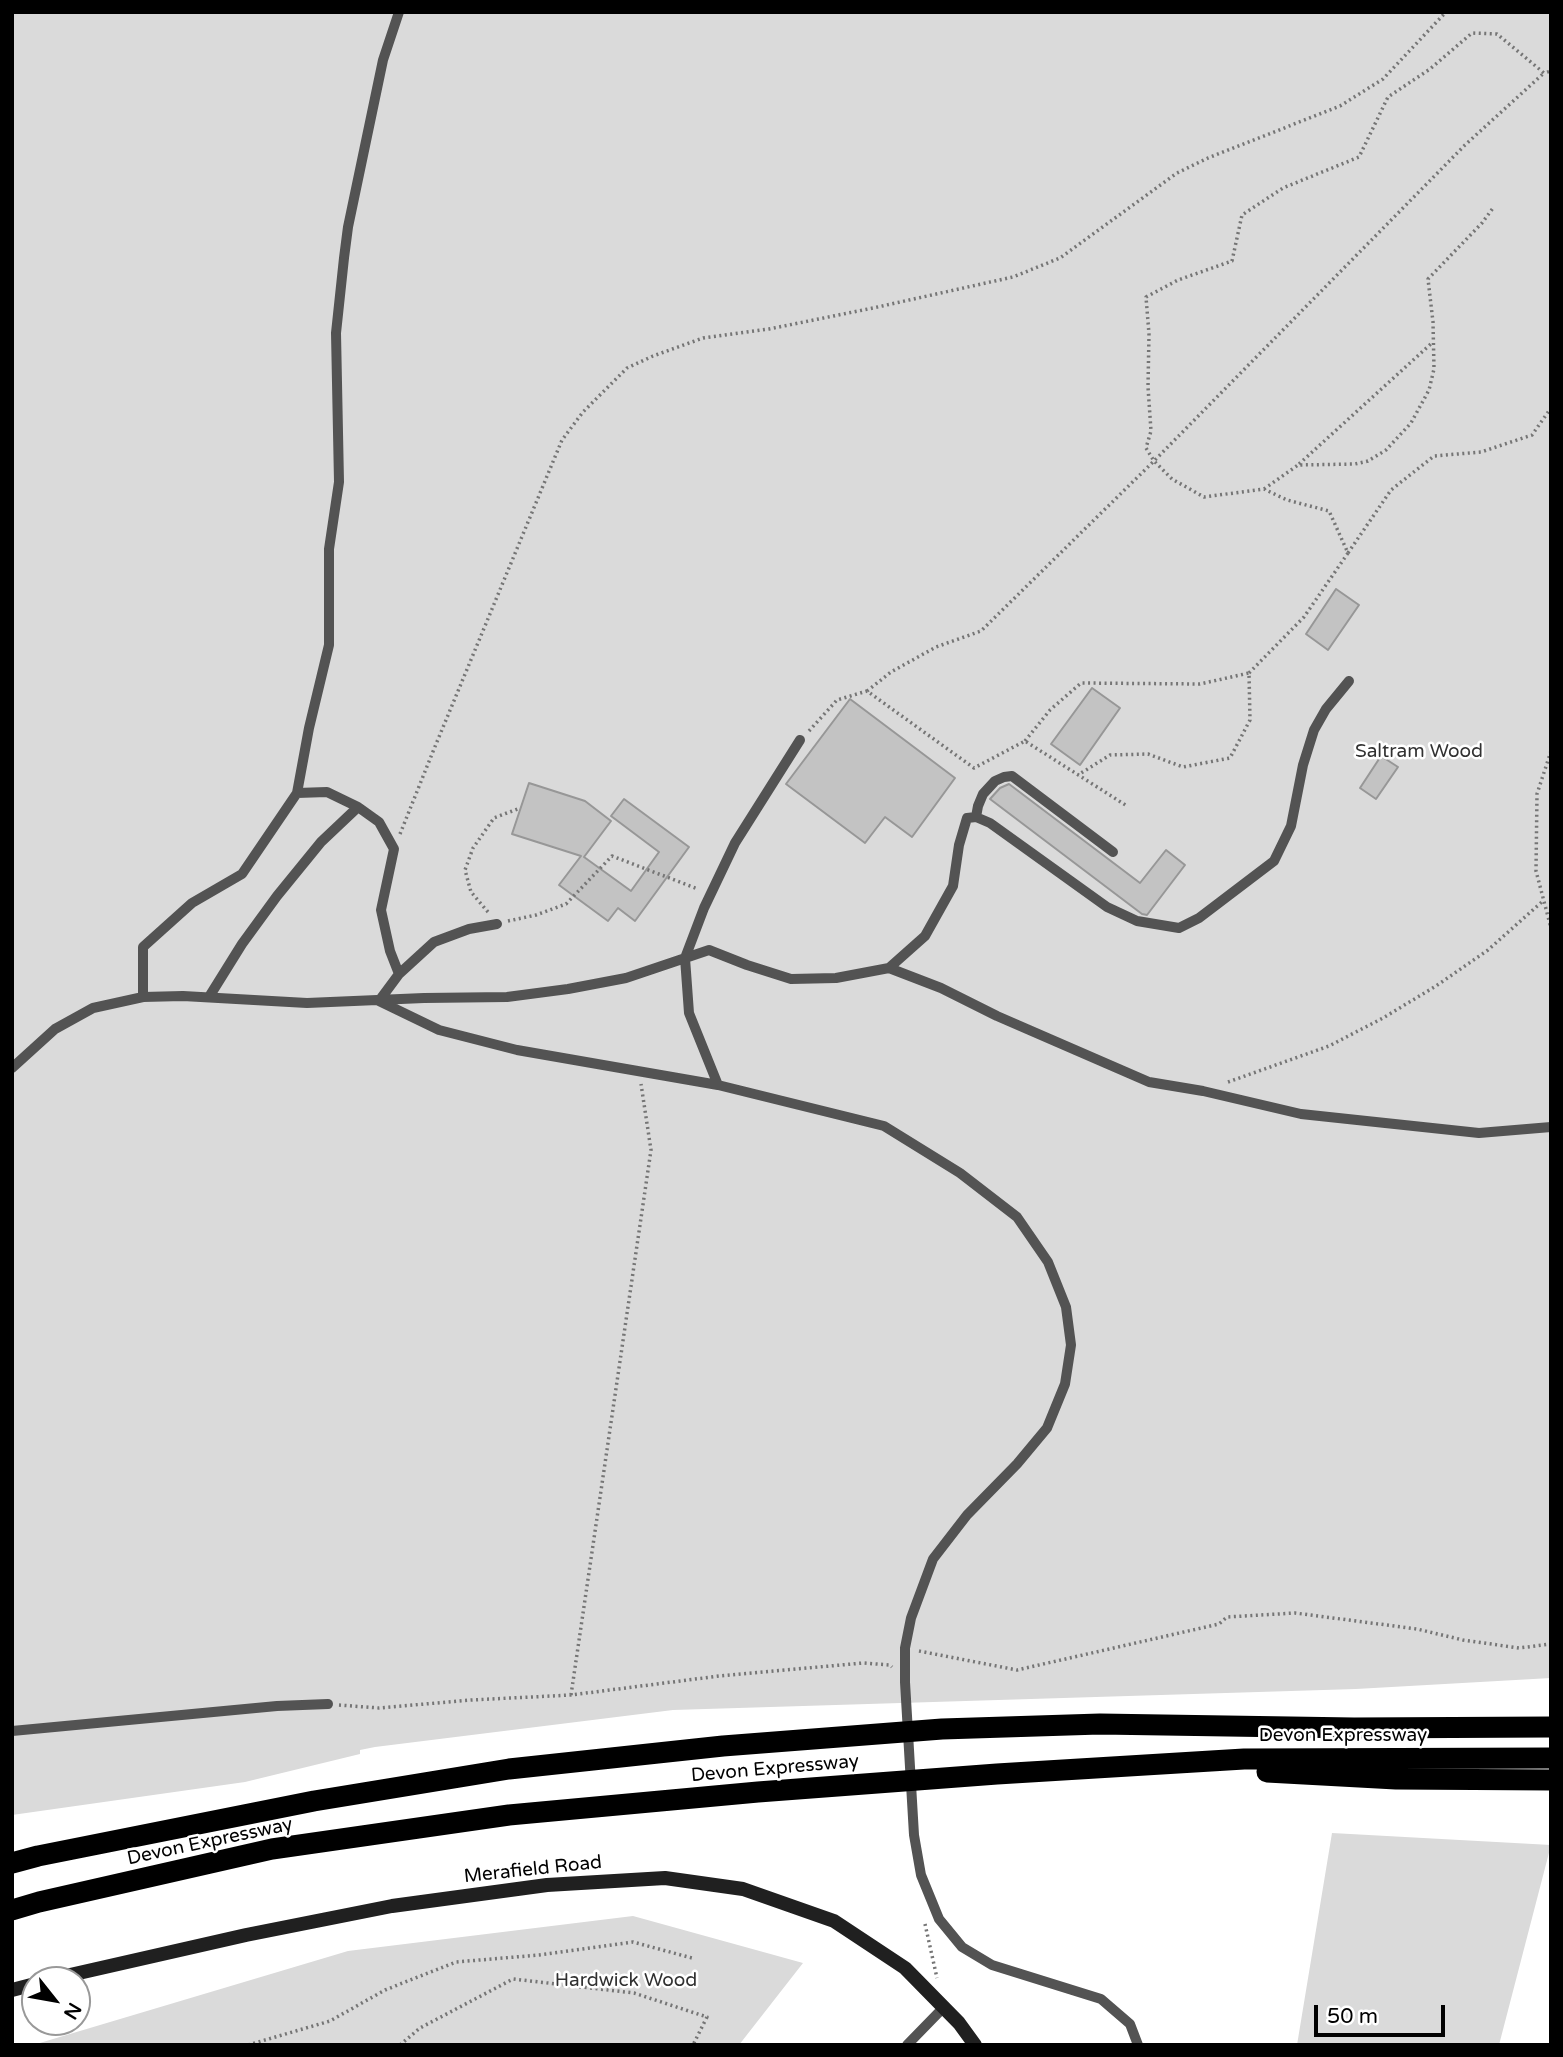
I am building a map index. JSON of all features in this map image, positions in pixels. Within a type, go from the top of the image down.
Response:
[{"type":"highway","name":"Devon Expressway","points":[[12,1863],[314,1801],[509,1769],[723,1746],[942,1729],[1100,1724],[1354,1728],[1551,1727]]},
{"type":"highway","name":"Devon Expressway","points":[[12,1910],[272,1849],[509,1815],[851,1785],[1244,1759],[1551,1758]]},
{"type":"highway","points":[[1139,1765],[1396,1779],[1551,1780]]},
{"type":"street","name":"Merafield Road","points":[[91,1970],[246,1935],[392,1906],[547,1885],[665,1878],[743,1889],[834,1921],[905,1968],[959,2022],[975,2045]]},
{"type":"lane","points":[[143,997],[143,947],[192,903],[242,874],[297,793],[329,645],[329,549],[340,482],[336,334],[348,227],[383,60],[399,12]]},
{"type":"lane","points":[[12,1068],[55,1029],[93,1008],[143,997],[209,997],[307,1003],[507,997],[625,978],[709,950],[791,979],[836,978],[889,968],[925,936],[953,886],[959,845],[967,818],[976,817],[990,822],[1107,907],[1137,921],[1179,928],[1199,918],[1274,861],[1291,826],[1303,765],[1314,730],[1326,709],[1349,681]]},
{"type":"lane","points":[[718,1085],[689,1013],[685,958],[710,894],[735,843],[800,740]]},
{"type":"lane","points":[[976,817],[983,794],[995,781],[1012,776],[1113,852]]},
{"type":"lane","points":[[297,793],[327,792],[358,807],[379,822],[394,849],[382,910],[390,951],[399,974]]},
{"type":"lane","points":[[209,997],[242,944],[277,896],[321,842],[358,807]]},
{"type":"lane","points":[[379,1001],[399,974],[434,942],[469,929],[497,924]]},
{"type":"lane","points":[[889,968],[941,988],[1009,1022],[1149,1082],[1203,1091],[1301,1114],[1479,1133],[1551,1127]]},
{"type":"lane","points":[[379,1001],[439,1030],[517,1050],[718,1085],[884,1126],[960,1173],[1017,1217],[1048,1262],[1066,1307],[1071,1345],[1065,1384],[1047,1428],[1017,1464],[967,1515],[933,1559],[911,1618],[905,1648],[905,1682],[914,1835],[921,1875],[939,1919],[962,1947],[992,1965],[1101,1999],[1130,2024],[1138,2045]]},
{"type":"lane","points":[[12,1731],[277,1706],[328,1704]]},
{"type":"lane","points":[[907,2045],[944,2007]]},
{"type":"path","points":[[394,849],[562,440],[583,412],[627,369],[702,338],[769,329],[873,308],[1013,276],[1060,258],[1177,173],[1340,106],[1383,79],[1446,12]]},
{"type":"path","points":[[1433,341],[1298,465],[1264,489],[1203,497],[1172,480],[1146,448],[1151,430],[1146,297],[1178,279],[1232,261],[1242,215],[1283,188],[1359,157],[1388,96],[1430,69],[1472,33],[1497,34],[1544,73]]},
{"type":"path","points":[[800,740],[837,700],[867,691],[891,671],[936,647],[981,631],[1154,461],[1465,145],[1544,73],[1551,71]]},
{"type":"path","points":[[1298,465],[1355,464],[1368,461],[1386,450],[1411,423],[1429,390],[1434,369],[1428,279],[1493,208]]},
{"type":"path","points":[[867,691],[974,768],[1025,741],[1050,710],[1081,682],[1200,684],[1249,673],[1304,617],[1391,490],[1434,456],[1481,452],[1532,435],[1551,408]]},
{"type":"path","points":[[1264,489],[1287,500],[1329,511],[1348,553]]},
{"type":"path","points":[[1078,775],[1110,755],[1148,754],[1183,766],[1230,758],[1250,720],[1249,673]]},
{"type":"path","points":[[1025,741],[1127,806]]},
{"type":"path","points":[[1551,751],[1538,794],[1536,871],[1551,928]]},
{"type":"path","points":[[520,808],[494,818],[473,848],[465,870],[471,892],[497,924],[536,915],[566,904],[612,856],[710,894]]},
{"type":"path","points":[[1544,900],[1551,906]]},
{"type":"path","points":[[1203,1091],[1329,1046],[1383,1018],[1488,950],[1544,900]]},
{"type":"path","points":[[571,1695],[652,1150],[639,1072]]},
{"type":"path","points":[[905,1648],[1017,1670],[1219,1624],[1227,1616],[1295,1613],[1417,1629],[1463,1640],[1520,1648],[1551,1644]]},
{"type":"path","points":[[328,1704],[379,1708],[571,1695],[719,1676],[863,1663],[890,1665],[905,1682]]},
{"type":"path","points":[[247,2045],[330,2021],[384,1990],[456,1962],[539,1955],[634,1941],[692,1958]]},
{"type":"path","points":[[400,2045],[420,2028],[513,1979],[634,1993],[707,2017],[693,2045]]},
{"type":"green space","name":"Saltram Wood","points":[[12,12],[1551,12],[1551,1678],[1356,1689],[673,1710],[375,1747],[360,1750],[360,1754],[245,1782],[12,1815]]},
{"type":"green space","points":[[1332,1833],[1551,1845],[1499,2045],[1297,2045]]},
{"type":"green space","name":"Hardwick Wood","points":[[633,1916],[803,1963],[739,2045],[33,2045],[63,2036],[91,2036],[91,2028],[348,1951]]},
{"type":"building","points":[[1336,589],[1359,605],[1328,650],[1306,634]]},
{"type":"building","points":[[1092,688],[1120,708],[1080,765],[1051,744]]},
{"type":"building","points":[[850,699],[955,778],[912,837],[885,817],[865,843],[786,784]]},
{"type":"building","points":[[1381,756],[1398,767],[1376,799],[1360,788]]},
{"type":"building","points":[[529,783],[585,801],[611,821],[584,857],[631,891],[659,852],[611,816],[624,799],[689,847],[635,921],[618,908],[608,921],[559,885],[581,856],[512,834]]},
{"type":"building","points":[[1009,784],[1140,883],[1166,850],[1185,865],[1147,915],[1142,914],[990,799],[1000,788]]}]
